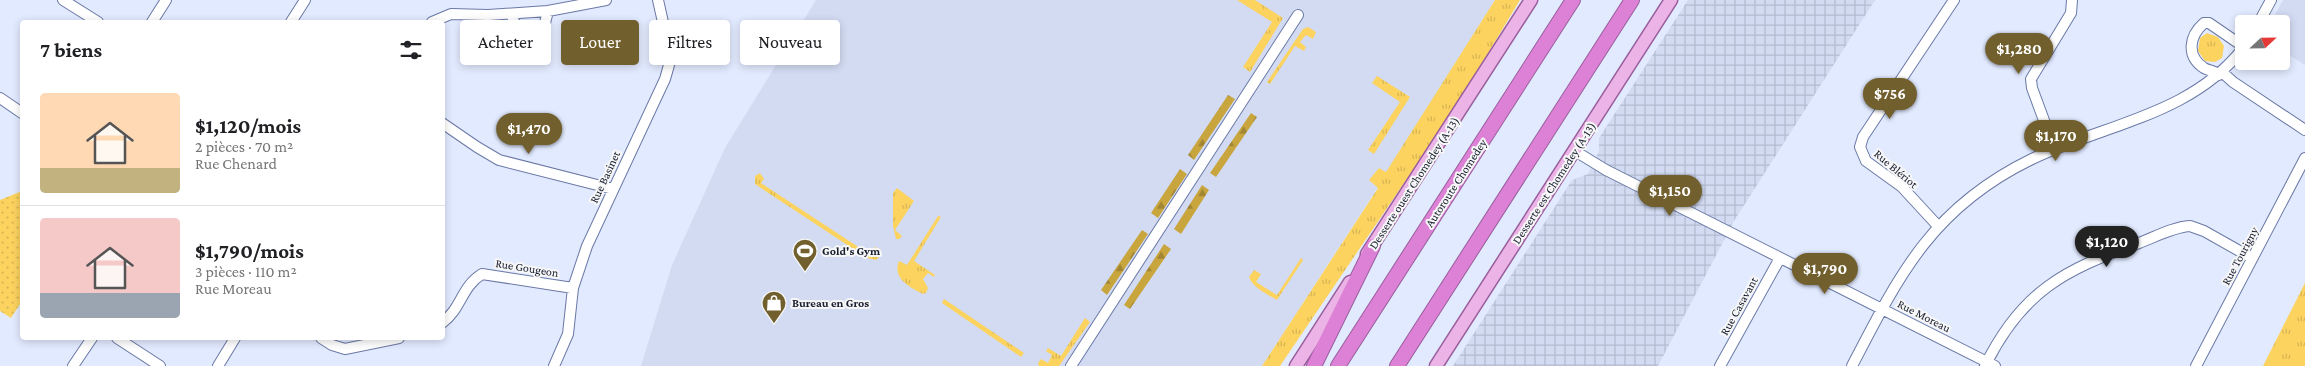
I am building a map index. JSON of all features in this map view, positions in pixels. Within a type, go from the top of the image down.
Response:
[{"type":"highway","name":"Autoroute Chomedey","points":[[1338,366],[1573,0]]},
{"type":"highway","points":[[1397,366],[1632,0]]},
{"type":"highway","points":[[1314,366],[1373,246]]},
{"type":"main road","name":"Desserte ouest Chomedey (A-13)","points":[[1296,366],[1531,0]]},
{"type":"main road","name":"Desserte est Chomedey (A-13)","points":[[1436,366],[1671,0]]},
{"type":"street","points":[[63,0],[95,20]]},
{"type":"street","points":[[153,20],[166,0]]},
{"type":"street","points":[[295,20],[305,0]]},
{"type":"street","points":[[437,20],[451,14],[511,14],[548,11],[606,0]]},
{"type":"street","name":"Rue Basinet","points":[[554,366],[568,334],[573,288],[587,246],[665,79],[671,58],[658,0]]},
{"type":"street","name":"Rue Blériot","points":[[1938,226],[1902,187],[1866,161],[1860,147],[1863,137],[1954,0]]},
{"type":"street","points":[[2055,150],[2032,88],[2031,78],[2071,13],[2072,0]]},
{"type":"street","points":[[2263,15],[2271,0]]},
{"type":"street","points":[[511,14],[517,30],[522,36],[527,38],[534,37],[543,31],[548,11]]},
{"type":"street","points":[[1071,366],[1298,15]]},
{"type":"street","points":[[2235,41],[2209,23],[2204,23],[2200,26],[2191,43],[2192,52],[2203,68],[2220,73],[2305,130]]},
{"type":"street","points":[[1852,366],[1906,268],[1938,226],[1995,181],[2021,165],[2055,150],[2162,110],[2193,94],[2220,73],[2235,57]]},
{"type":"street","points":[[0,98],[20,112]]},
{"type":"street","points":[[445,125],[476,147],[499,160],[613,189]]},
{"type":"street","name":"Rue Moreau","points":[[1575,151],[1606,170],[1989,365]]},
{"type":"street","name":"Rue Tourigny","points":[[2196,366],[2305,158]]},
{"type":"street","points":[[1989,365],[2004,332],[2031,300],[2063,275],[2100,257],[2190,226],[2204,231],[2252,258]]},
{"type":"street","name":"Rue Casavant","points":[[1720,366],[1780,258]]},
{"type":"street","name":"Rue Gougeon","points":[[445,321],[452,316],[470,281],[482,274],[573,288]]},
{"type":"street","points":[[73,366],[91,340]]},
{"type":"street","points":[[120,340],[160,366]]},
{"type":"street","points":[[218,366],[234,340]]},
{"type":"street","points":[[324,340],[345,349],[389,340]]},
{"type":"shaded area","points":[[816,0],[1495,0],[1386,173],[1379,168],[1370,181],[1378,187],[1262,366],[641,366],[672,265],[725,148],[776,65],[840,65],[840,20],[804,20]]},
{"type":"shaded area","points":[[1688,0],[1875,0],[1734,221],[1658,366],[1453,366],[1572,180],[1588,174],[1599,151],[1599,138]]},
{"type":"shaded area","points":[[2283,0],[2305,0],[2305,65],[2290,56],[2290,15],[2275,15]]},
{"type":"green space","points":[[1237,0],[1255,0],[1283,18],[1250,72],[1243,67],[1272,22]]},
{"type":"green space","points":[[1495,0],[1520,0],[1457,105],[1280,366],[1262,366],[1378,188],[1369,180],[1379,168],[1386,172]]},
{"type":"green space","points":[[1308,27],[1316,32],[1313,39],[1306,35],[1300,42],[1306,47],[1304,51],[1295,46],[1270,84],[1267,82],[1303,29]]},
{"type":"green space","points":[[2207,33],[2218,37],[2224,46],[2222,58],[2215,62],[2205,61],[2198,51],[2200,38]]},
{"type":"green space","points":[[1377,76],[1410,97],[1374,154],[1368,150],[1400,102],[1372,83]]},
{"type":"green space","points":[[1228,95],[1235,99],[1194,160],[1188,155]]},
{"type":"green space","points":[[1251,113],[1257,117],[1216,177],[1210,173]]},
{"type":"green space","points":[[1180,169],[1187,174],[1158,218],[1151,213]]},
{"type":"green space","points":[[760,173],[764,179],[761,183],[869,254],[875,247],[881,250],[880,256],[876,260],[867,258],[755,184],[755,176]]},
{"type":"green space","points":[[1202,185],[1209,190],[1181,234],[1174,229]]},
{"type":"green space","points":[[897,188],[914,201],[895,230],[902,236],[899,239],[896,239],[893,226],[893,193]]},
{"type":"green space","points":[[20,192],[20,304],[11,318],[0,311],[0,200]]},
{"type":"green space","points":[[938,216],[941,217],[914,261],[935,275],[934,277],[928,273],[923,279],[928,288],[926,293],[923,294],[903,281],[897,267],[899,261],[907,265]]},
{"type":"green space","points":[[1142,230],[1148,234],[1107,295],[1101,290]]},
{"type":"green space","points":[[1164,244],[1171,249],[1130,309],[1124,305]]},
{"type":"green space","points":[[1301,258],[1303,260],[1277,300],[1257,288],[1249,277],[1254,270],[1261,274],[1256,282],[1277,295]]},
{"type":"green space","points":[[2305,283],[2305,366],[2263,366]]},
{"type":"green space","points":[[944,299],[1024,353],[1021,357],[942,303]]},
{"type":"green space","points":[[1085,318],[1090,322],[1059,366],[1039,366],[1038,363],[1041,359],[1048,363],[1052,355],[1046,351],[1048,348],[1061,356]]},
{"type":"place","name":"Gold's Gym","points":[[805,272]]},
{"type":"place","name":"Bureau en Gros","points":[[774,324]]}]
